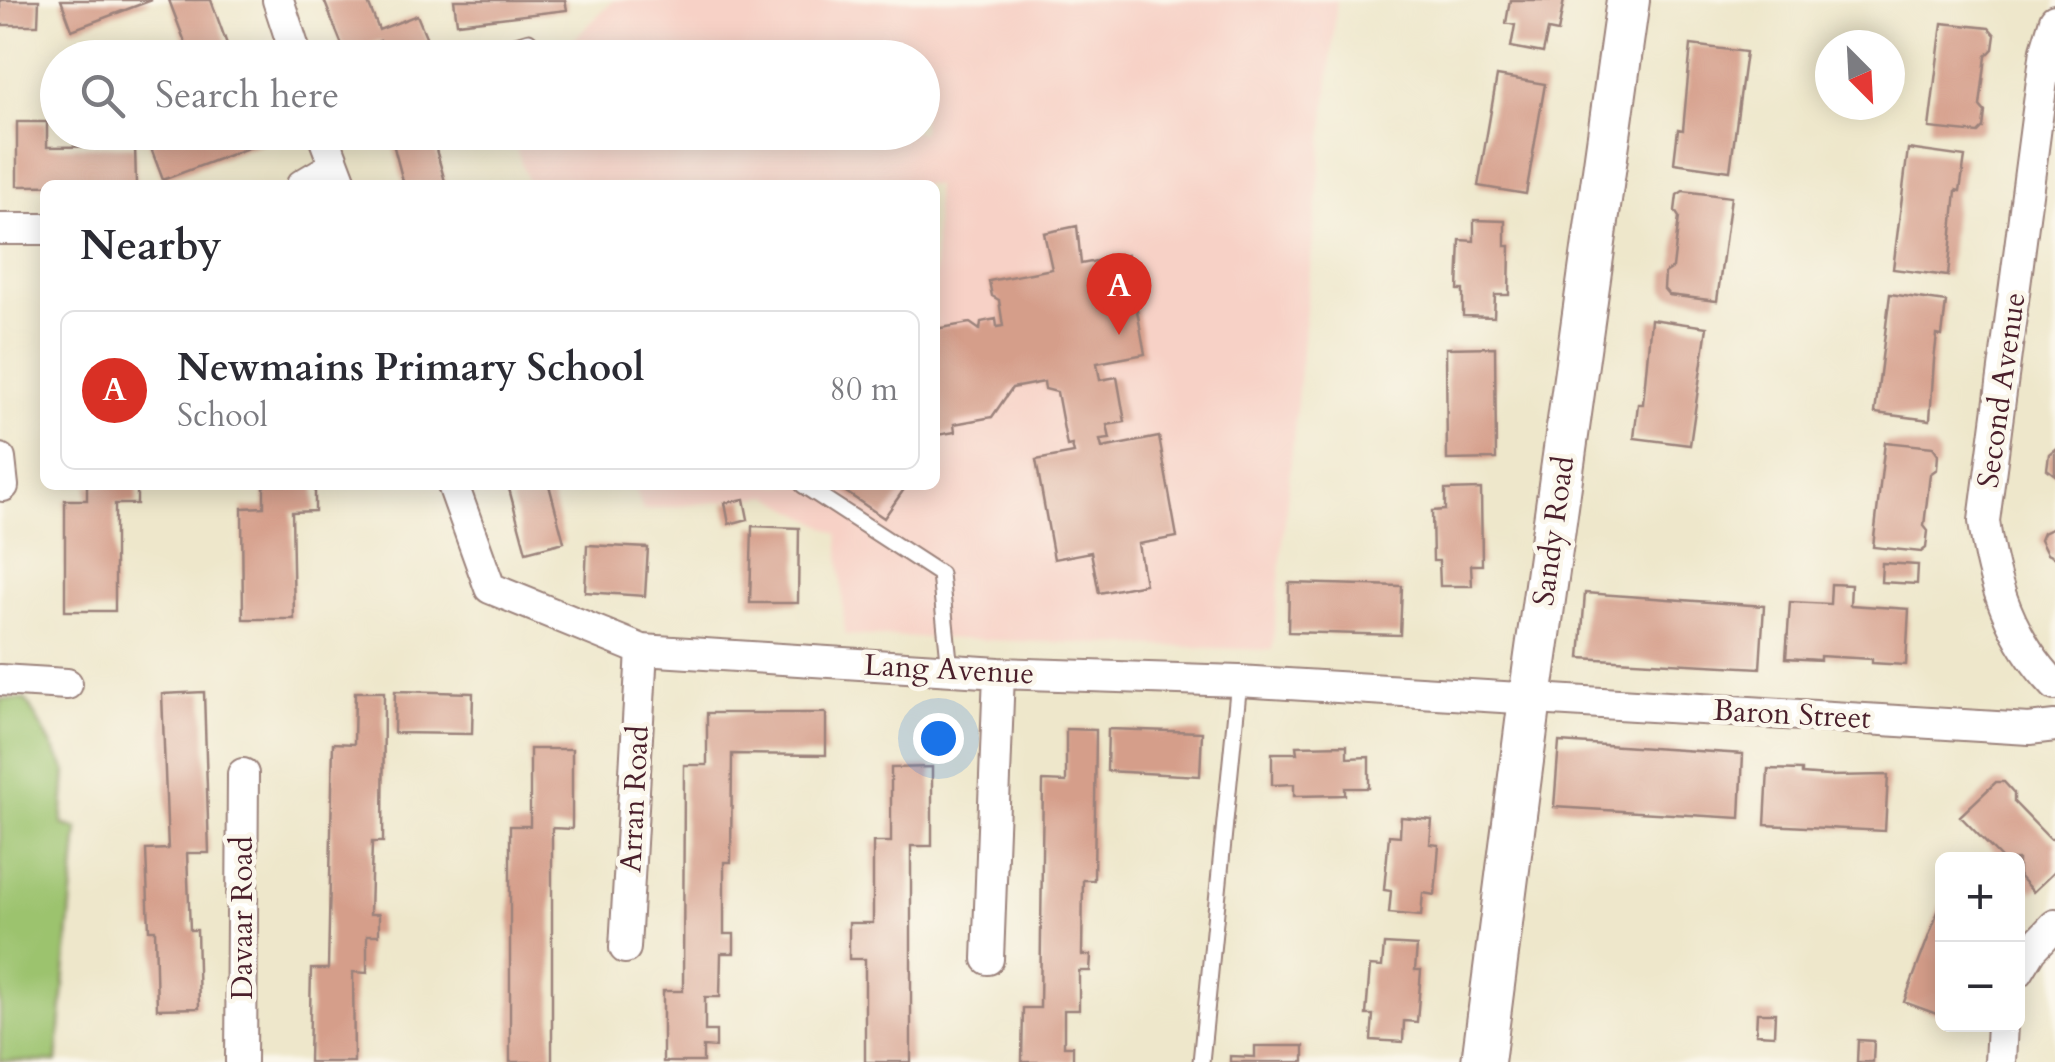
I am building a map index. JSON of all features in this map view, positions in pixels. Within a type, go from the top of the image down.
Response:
[{"type":"main road","name":"Sandy Road","points":[[1483,1062],[1628,0]]},
{"type":"street","points":[[278,0],[291,40]]},
{"type":"street","name":"Second Avenue","points":[[2055,20],[2046,50],[1984,522],[2002,602],[2019,640],[2055,685]]},
{"type":"street","points":[[329,150],[338,176]]},
{"type":"street","points":[[0,229],[40,229]]},
{"type":"street","name":"Lang Avenue","points":[[455,490],[490,588],[642,650],[998,673],[1530,698]]},
{"type":"street","name":"Arran Road","points":[[625,948],[642,650]]},
{"type":"street","points":[[988,959],[998,673]]},
{"type":"street","points":[[0,680],[66,684]]},
{"type":"street","name":"Baron Street","points":[[1530,698],[2030,729],[2055,726]]},
{"type":"street","name":"Davaar Road","points":[[241,1062],[244,774]]},
{"type":"street","points":[[2025,960],[2055,925]]},
{"type":"street","points":[[2000,1062],[2002,1032]]},
{"type":"lane","points":[[810,490],[940,574],[950,670]]},
{"type":"lane","points":[[1201,1062],[1239,682]]},
{"type":"shaded area","points":[[614,0],[1337,0],[1272,650],[845,635],[838,534],[770,496],[643,510],[636,490],[940,490],[940,180],[527,180],[517,150],[940,150],[940,40],[573,40]]},
{"type":"green space","points":[[0,699],[26,700],[66,770],[62,824],[78,829],[57,1062],[0,1061]]},
{"type":"building","points":[[0,0],[39,0],[38,25],[0,25]]},
{"type":"building","points":[[61,0],[152,0],[72,30]]},
{"type":"building","points":[[169,0],[211,0],[225,40],[184,40]]},
{"type":"building","points":[[324,0],[367,0],[379,30],[417,15],[427,40],[340,40]]},
{"type":"building","points":[[454,0],[565,0],[567,10],[457,23]]},
{"type":"building","points":[[1510,0],[1564,0],[1558,32],[1548,30],[1543,53],[1511,47],[1515,25],[1506,23]]},
{"type":"building","points":[[1942,23],[1989,28],[1995,35],[1993,49],[1986,56],[1980,106],[1985,112],[1983,128],[1978,133],[1929,128]]},
{"type":"building","points":[[1691,45],[1746,52],[1730,171],[1674,163],[1678,129],[1683,130]]},
{"type":"building","points":[[1497,76],[1545,84],[1526,194],[1478,186]]},
{"type":"building","points":[[17,122],[40,122],[40,150],[135,150],[136,180],[40,180],[40,186],[17,186]]},
{"type":"building","points":[[1908,149],[1965,157],[1960,191],[1956,190],[1948,276],[1893,269]]},
{"type":"building","points":[[152,150],[243,150],[163,180]]},
{"type":"building","points":[[395,150],[436,150],[445,180],[403,180]]},
{"type":"building","points":[[1683,191],[1731,197],[1717,301],[1669,295],[1664,289],[1665,273],[1673,268],[1679,217],[1675,211],[1677,195]]},
{"type":"building","points":[[1474,220],[1505,221],[1505,246],[1510,246],[1509,295],[1495,295],[1494,317],[1463,316],[1463,290],[1458,290],[1460,240],[1474,241]]},
{"type":"building","points":[[1077,226],[1081,264],[1127,255],[1145,354],[1097,363],[1100,380],[1117,377],[1125,422],[1107,425],[1110,439],[1100,440],[1102,448],[1159,437],[1177,537],[1138,544],[1145,584],[1099,593],[1091,552],[1054,559],[1036,460],[1074,453],[1072,445],[1067,446],[1057,392],[1045,389],[1044,382],[1012,388],[992,417],[954,424],[955,432],[940,434],[940,328],[970,323],[980,330],[981,322],[996,319],[997,327],[1003,326],[999,300],[992,296],[989,281],[1052,269],[1044,233]]},
{"type":"building","points":[[1890,294],[1946,302],[1942,336],[1937,335],[1930,420],[1875,413]]},
{"type":"building","points":[[1651,319],[1707,327],[1690,445],[1634,438],[1638,404],[1643,404]]},
{"type":"building","points":[[1495,347],[1496,459],[1447,460],[1446,348]]},
{"type":"building","points":[[1885,442],[1933,447],[1938,454],[1937,469],[1930,474],[1924,526],[1928,531],[1926,548],[1921,552],[1873,547]]},
{"type":"building","points":[[2055,449],[2055,475],[2047,469],[2049,454]]},
{"type":"building","points":[[1481,489],[1482,565],[1471,565],[1472,586],[1440,586],[1439,561],[1433,561],[1432,511],[1445,510],[1445,490]]},
{"type":"building","points":[[87,490],[137,490],[137,504],[115,504],[115,611],[65,611],[65,500],[87,500]]},
{"type":"building","points":[[264,490],[315,490],[315,511],[292,512],[294,619],[243,619],[242,508],[264,507]]},
{"type":"building","points":[[509,490],[550,490],[564,542],[526,552]]},
{"type":"building","points":[[843,490],[904,490],[884,518]]},
{"type":"building","points":[[744,499],[748,519],[729,524],[725,503]]},
{"type":"building","points":[[752,526],[799,528],[798,603],[750,603]]},
{"type":"building","points":[[2055,527],[2055,558],[2047,554],[2040,540],[2043,533]]},
{"type":"building","points":[[587,545],[648,548],[645,596],[585,592]]},
{"type":"building","points":[[1882,563],[1918,565],[1917,584],[1881,582]]},
{"type":"building","points":[[1289,583],[1402,586],[1400,635],[1288,632]]},
{"type":"building","points":[[1831,584],[1851,585],[1850,605],[1909,609],[1906,665],[1872,663],[1872,659],[1786,658],[1790,602],[1830,604]]},
{"type":"building","points":[[1585,593],[1764,606],[1760,668],[1580,658]]},
{"type":"building","points":[[395,691],[473,693],[472,734],[394,733]]},
{"type":"building","points":[[204,692],[209,853],[187,853],[190,930],[197,930],[199,1008],[157,1009],[155,930],[149,930],[146,850],[168,849],[162,694]]},
{"type":"building","points":[[355,692],[384,692],[383,842],[372,842],[370,914],[379,914],[379,935],[367,935],[367,973],[353,972],[354,1062],[309,1062],[311,969],[328,969],[333,743],[354,744]]},
{"type":"building","points":[[707,713],[826,713],[826,755],[732,754],[731,862],[724,862],[724,934],[734,934],[734,953],[721,953],[720,997],[705,997],[705,1031],[716,1031],[716,1048],[703,1047],[703,1062],[663,1062],[663,991],[683,991],[684,765],[707,765]]},
{"type":"building","points":[[1066,729],[1096,730],[1094,880],[1083,880],[1082,955],[1091,955],[1090,971],[1079,971],[1079,1010],[1064,1010],[1064,1046],[1073,1046],[1073,1062],[1022,1062],[1023,1008],[1040,1008],[1043,781],[1066,782]]},
{"type":"building","points":[[1108,729],[1202,732],[1200,776],[1107,771]]},
{"type":"building","points":[[1559,742],[1743,754],[1740,818],[1554,807]]},
{"type":"building","points":[[1347,745],[1347,758],[1369,757],[1369,788],[1345,788],[1345,795],[1294,796],[1294,784],[1272,785],[1272,753],[1297,753],[1296,746]]},
{"type":"building","points":[[530,749],[572,749],[572,829],[552,828],[552,1062],[510,1062],[510,826],[530,826]]},
{"type":"building","points":[[932,767],[932,846],[911,846],[911,1062],[865,1062],[865,959],[849,959],[849,923],[873,923],[873,842],[891,842],[891,768]]},
{"type":"building","points":[[1768,769],[1828,776],[1888,775],[1885,831],[1765,825]]},
{"type":"building","points":[[1996,782],[2004,782],[2014,793],[2014,802],[2050,839],[2055,839],[2055,871],[2033,892],[2025,883],[2025,852],[1995,852],[1960,816]]},
{"type":"building","points":[[1401,817],[1432,820],[1430,844],[1439,845],[1435,895],[1423,893],[1421,916],[1389,913],[1391,891],[1384,890],[1389,835],[1400,836]]},
{"type":"building","points":[[1935,920],[1935,1013],[1904,1002]]},
{"type":"building","points":[[1384,944],[1417,946],[1415,970],[1421,970],[1417,1022],[1404,1021],[1403,1042],[1371,1040],[1373,1015],[1366,1015],[1370,966],[1382,967]]},
{"type":"building","points":[[1757,1013],[1775,1013],[1774,1035],[1756,1034]]},
{"type":"building","points":[[1858,1040],[1874,1041],[1873,1062],[1857,1062]]},
{"type":"building","points":[[1255,1046],[1304,1046],[1304,1062],[1230,1062],[1230,1056],[1255,1057]]},
{"type":"place","name":"Newmains Primary School","points":[[1119,335]]}]
